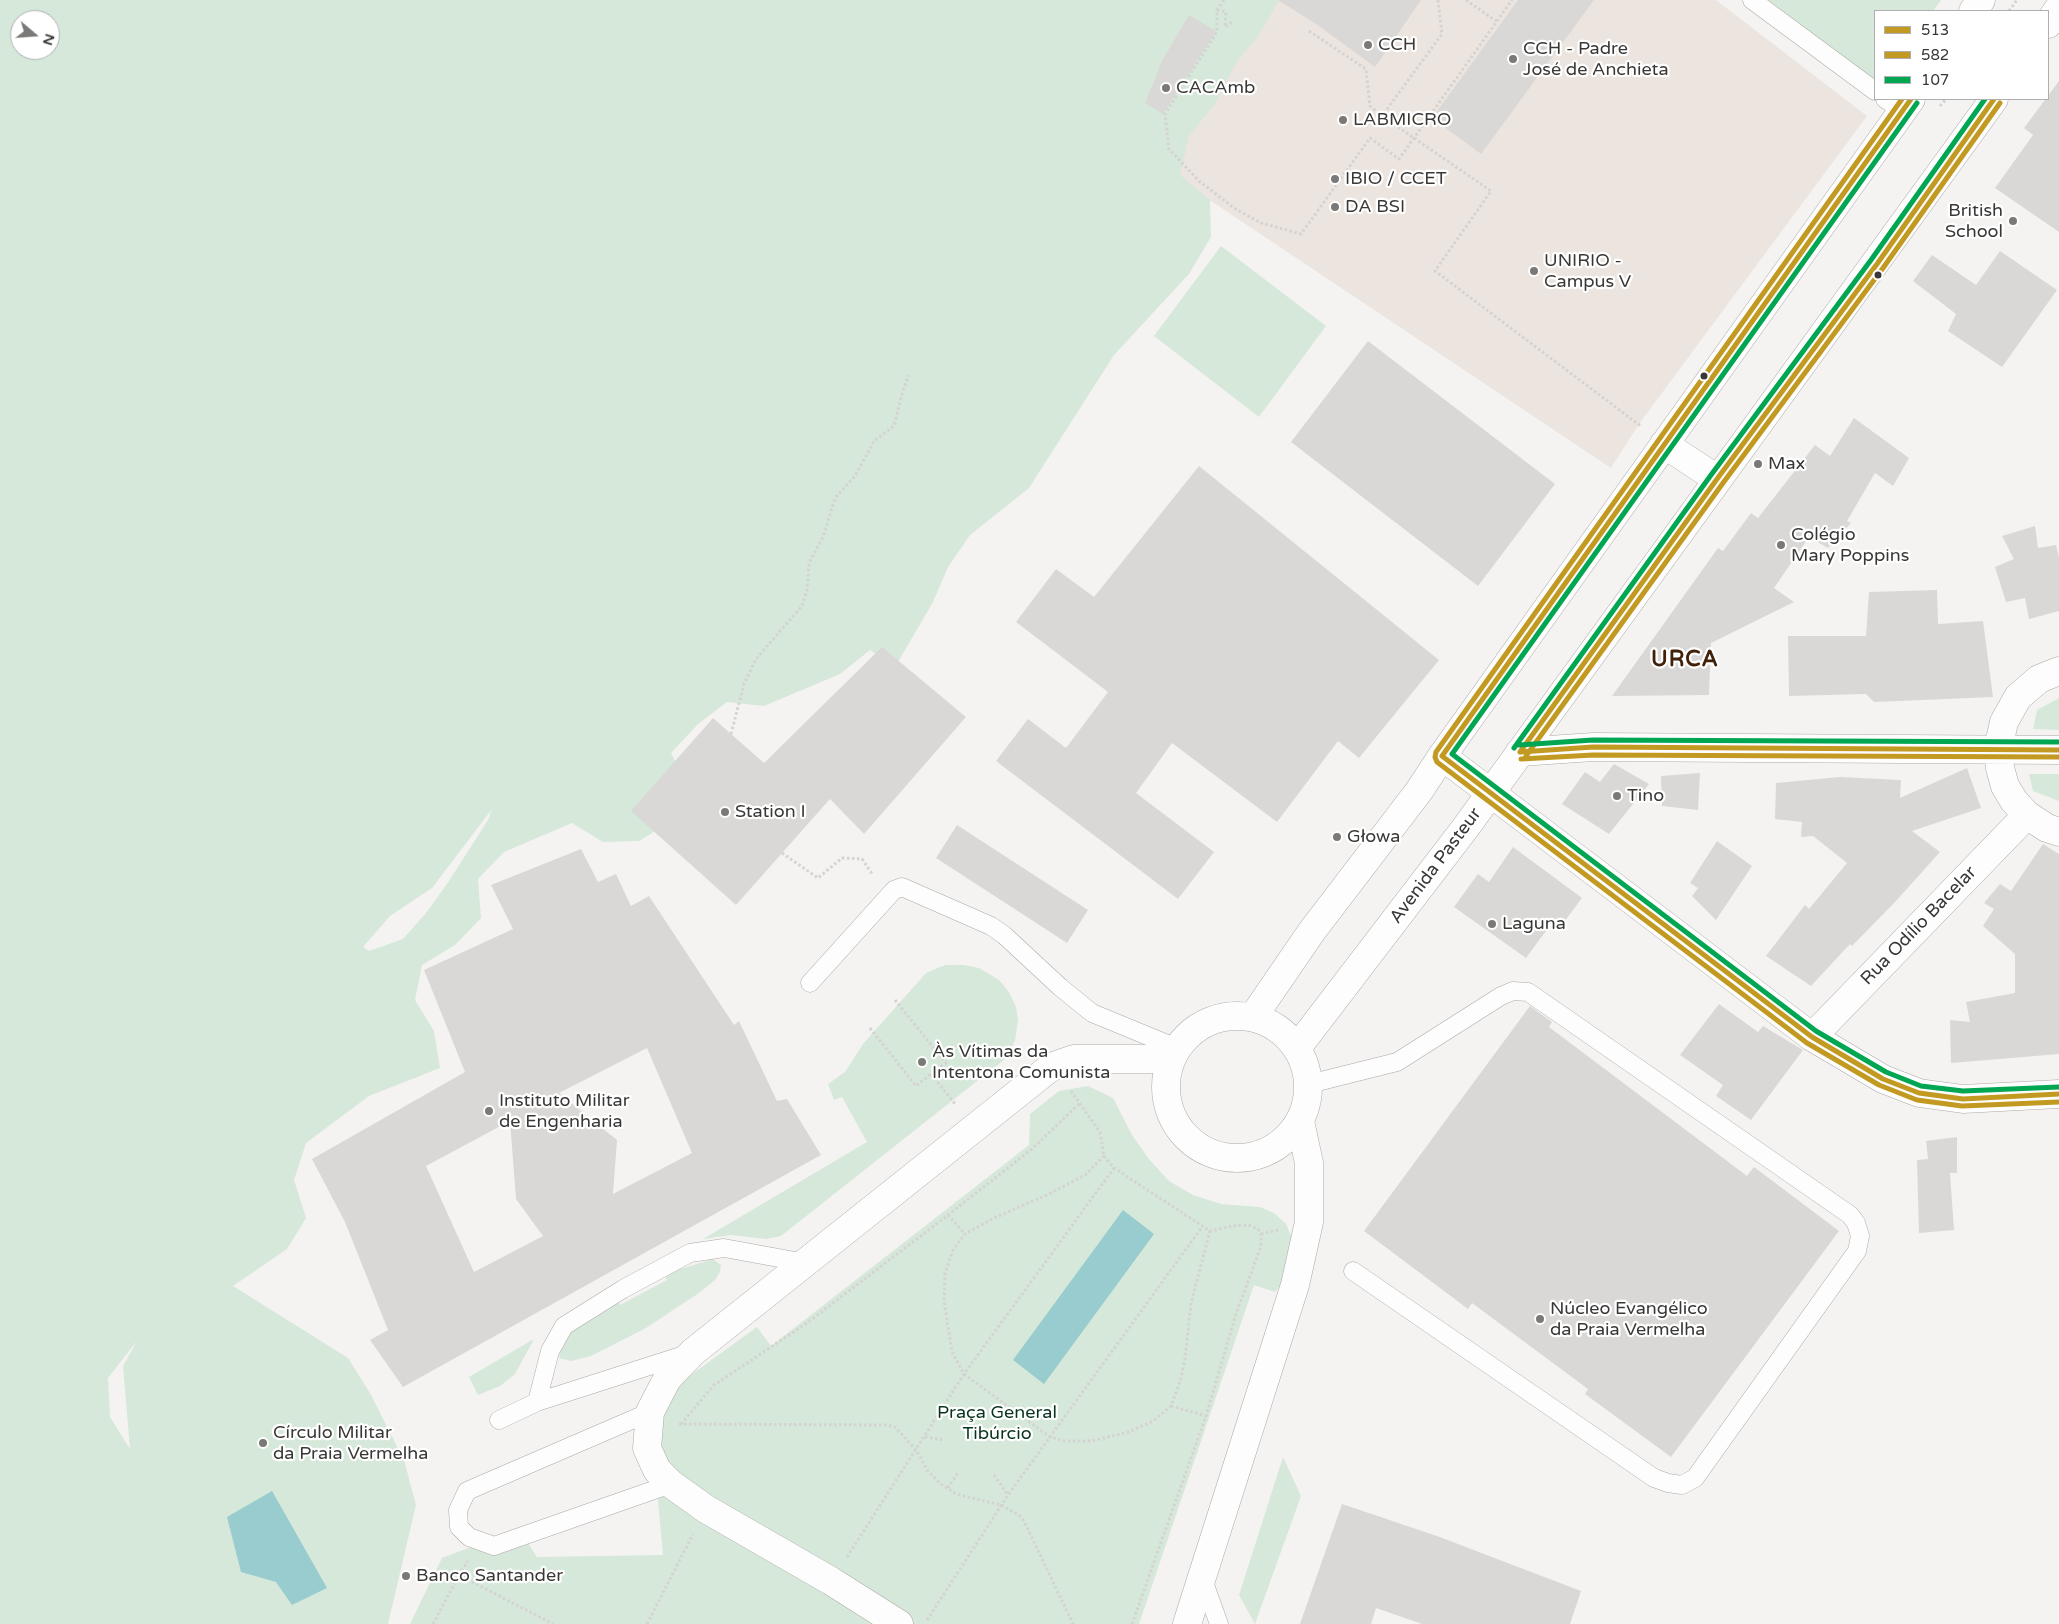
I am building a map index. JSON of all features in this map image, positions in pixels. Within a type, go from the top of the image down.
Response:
[{"type":"street","points":[[2049,23],[2059,8]]},
{"type":"street","name":"Avenida Pasteur","points":[[1297,1048],[1466,827],[1717,479],[1877,264],[1993,100]]},
{"type":"street","points":[[1253,1017],[1312,931],[1419,791],[1664,444],[1899,103]]},
{"type":"street","points":[[1664,444],[1717,479]]},
{"type":"street","points":[[2059,671],[2039,679],[2018,697],[2004,722],[1998,749],[2000,768],[2005,786],[2014,802],[2027,815],[2047,828],[2059,832]]},
{"type":"street","points":[[1520,752],[1593,747],[2059,750]]},
{"type":"street","points":[[1442,756],[1812,1037],[1883,1079],[1919,1093],[1963,1099],[2059,1094]]},
{"type":"street","name":"Rua Odílio Bacelar","points":[[1812,1037],[2027,815]]},
{"type":"street","points":[[1236,1015],[1253,1017],[1278,1029],[1297,1048],[1305,1066],[1308,1084],[1307,1102],[1300,1121],[1285,1140],[1265,1153],[1241,1159],[1217,1156],[1195,1146],[1178,1129],[1168,1107],[1165,1082],[1174,1053],[1188,1035],[1202,1024],[1218,1018],[1236,1015]]},
{"type":"street","points":[[899,1624],[831,1581],[706,1510],[671,1484],[658,1470],[647,1448],[649,1418],[667,1379],[693,1352],[1051,1067],[1074,1059],[1174,1053]]},
{"type":"street","points":[[1186,1624],[1294,1285],[1309,1222],[1309,1164],[1300,1121]]},
{"type":"lane","points":[[1752,0],[1874,90]]},
{"type":"lane","points":[[810,983],[894,890],[902,887],[990,926],[1004,935],[1060,987],[1092,1013],[1174,1053]]},
{"type":"lane","points":[[1308,1084],[1397,1062],[1501,996],[1512,992],[1528,992],[1850,1215],[1856,1223],[1860,1236],[1857,1250],[1695,1478],[1682,1485],[1668,1484],[1654,1478],[1353,1271]]},
{"type":"lane","points":[[537,1402],[550,1351],[564,1326],[623,1289],[690,1253],[724,1248],[806,1263]]},
{"type":"lane","points":[[499,1420],[537,1402],[693,1352]]},
{"type":"lane","points":[[649,1418],[467,1490],[458,1510],[459,1527],[469,1537],[494,1546],[671,1484]]},
{"type":"lane","points":[[1202,1576],[1219,1624]]},
{"type":"path","points":[[1224,0],[1216,10],[1217,32],[1165,114],[1170,148],[1199,181],[1234,208],[1261,223],[1301,234],[1370,138],[1399,159],[1512,0]]},
{"type":"path","points":[[1382,116],[1442,34],[1438,0]]},
{"type":"path","points":[[1466,0],[1496,21]]},
{"type":"path","points":[[1216,10],[1226,12],[1225,27],[1232,22]]},
{"type":"path","points":[[1309,31],[1366,69],[1370,106],[1491,192],[1435,271],[1664,444]]},
{"type":"path","points":[[731,734],[744,684],[756,659],[802,606],[807,590],[809,563],[822,537],[835,498],[856,476],[874,440],[894,426],[903,390],[909,375]]},
{"type":"path","points":[[782,853],[818,878],[842,858],[862,859],[873,875]]},
{"type":"path","points":[[870,1028],[916,1086],[946,1063],[895,1000]]},
{"type":"path","points":[[1051,1067],[1100,1132],[1104,1156],[1114,1168],[1210,1231],[1232,1226],[1248,1225],[1258,1230],[1262,1240],[1236,1314],[1206,1416],[1132,1624]]},
{"type":"path","points":[[931,1074],[956,1106]]},
{"type":"path","points":[[681,1424],[714,1385],[807,1323],[948,1215],[1032,1149],[1080,1103]]},
{"type":"path","points":[[1104,1156],[1085,1175],[1049,1194],[992,1218],[965,1234],[953,1250],[945,1273],[944,1301],[952,1352],[964,1374],[1050,1437],[1064,1441],[1091,1441],[1129,1432],[1153,1421],[1171,1406],[1180,1382],[1185,1359],[1191,1303],[1210,1231]]},
{"type":"path","points":[[831,1581],[917,1451],[964,1374],[1114,1168]]},
{"type":"path","points":[[948,1215],[965,1234]]},
{"type":"path","points":[[925,1624],[1001,1505],[1202,1227]]},
{"type":"path","points":[[1171,1406],[1206,1416]]},
{"type":"path","points":[[1006,1414],[1010,1407]]},
{"type":"path","points":[[649,1418],[681,1424],[886,1425],[901,1432],[917,1451],[927,1470],[956,1494],[974,1500],[1001,1505],[1011,1510],[1025,1523],[1073,1624]]},
{"type":"path","points":[[925,1437],[944,1440]]},
{"type":"path","points":[[948,1488],[959,1470]]},
{"type":"path","points":[[994,1474],[1008,1495]]},
{"type":"path","points":[[647,1624],[706,1510]]},
{"type":"path","points":[[433,1624],[459,1575],[553,1624]]},
{"type":"shaded area","name":"UNIRIO - Campus V","points":[[1158,0],[1716,0],[1867,116],[1639,424],[1611,468],[1088,119]]},
{"type":"green space","points":[[0,0],[1279,0],[1260,33],[1236,63],[1214,105],[1189,136],[1180,175],[1210,200],[1211,237],[1189,274],[1114,355],[1029,488],[970,535],[948,567],[933,602],[895,667],[870,650],[840,674],[764,706],[727,702],[698,724],[671,753],[689,787],[673,820],[639,841],[603,842],[572,823],[504,852],[478,879],[481,918],[455,945],[422,965],[415,1000],[434,1031],[440,1068],[369,1096],[306,1143],[294,1180],[306,1218],[287,1249],[233,1286],[348,1358],[370,1393],[404,1460],[416,1505],[388,1624],[0,1624]],"holes":[[[492,809],[488,820],[447,884],[426,913],[403,939],[369,951],[363,947],[390,916],[432,888]],[[137,1341],[123,1366],[130,1449],[110,1417],[108,1378]]]},
{"type":"green space","points":[[1752,0],[1941,0],[1934,10],[1874,10],[1874,90]]},
{"type":"green space","points":[[1221,246],[1326,326],[1259,417],[1154,336]]},
{"type":"green space","points":[[2059,698],[2059,730],[2033,729],[2037,710]]},
{"type":"green space","points":[[2029,774],[2059,774],[2059,801],[2033,791]]},
{"type":"green space","points":[[945,965],[964,965],[979,968],[999,980],[1009,992],[1016,1007],[1018,1020],[1015,1041],[1005,1059],[781,1236],[766,1239],[731,1235],[703,1239],[867,1142],[842,1097],[834,1100],[828,1084],[845,1072],[863,1044],[926,973]]},
{"type":"green space","name":"Praça General Tibúrcio","points":[[1088,1086],[1113,1098],[1132,1135],[1149,1159],[1169,1181],[1193,1195],[1221,1204],[1260,1207],[1274,1213],[1286,1224],[1293,1241],[1284,1281],[1275,1292],[1254,1285],[1139,1624],[410,1624],[442,1558],[519,1529],[537,1557],[663,1555],[658,1500],[652,1475],[666,1393],[757,1327],[771,1346],[1029,1145],[1030,1114],[1059,1091]]},
{"type":"green space","points":[[713,1259],[721,1265],[720,1272],[715,1280],[699,1293],[646,1328],[591,1356],[571,1361],[559,1358],[562,1343],[572,1330],[616,1299],[620,1305],[667,1280],[664,1274]]},
{"type":"green space","points":[[534,1339],[515,1374],[500,1386],[478,1395],[469,1377]]},
{"type":"green space","points":[[1283,1457],[1301,1496],[1255,1624],[1239,1595]]},
{"type":"water","points":[[1123,1210],[1154,1234],[1044,1384],[1013,1360]]},
{"type":"water","points":[[272,1491],[327,1588],[292,1605],[276,1582],[241,1572],[227,1517]]},
{"type":"building","name":"CCH","points":[[1278,0],[1421,0],[1375,67],[1316,24]]},
{"type":"building","name":"CCH - Padre José de Anchieta","points":[[1518,0],[1594,0],[1481,154],[1432,118]]},
{"type":"building","points":[[1189,15],[1216,31],[1163,114],[1145,103],[1163,59]]},
{"type":"building","points":[[2059,81],[2059,232],[1995,188],[2033,135],[2024,128],[2045,100],[2049,100],[2049,94]]},
{"type":"building","points":[[2000,251],[2057,290],[2002,367],[1948,331],[1956,314],[1913,281],[1932,255],[1976,285]]},
{"type":"building","points":[[1368,341],[1555,484],[1478,586],[1291,442]]},
{"type":"building","points":[[1854,418],[1909,458],[1893,486],[1875,473],[1847,521],[1851,523],[1828,548],[1809,537],[1774,588],[1794,602],[1711,643],[1709,695],[1612,696],[1718,548],[1723,551],[1751,513],[1758,518],[1815,445],[1830,456]]},
{"type":"building","points":[[1199,466],[1439,660],[1359,758],[1338,741],[1277,822],[1172,743],[1136,793],[1214,852],[1178,899],[996,761],[1028,719],[1066,748],[1108,692],[1016,622],[1056,569],[1094,597]]},
{"type":"building","points":[[2035,526],[2038,548],[2056,545],[2059,557],[2059,611],[2029,619],[2025,598],[2006,602],[1995,567],[2014,559],[2002,536]]},
{"type":"building","points":[[1937,590],[1938,624],[1983,621],[1993,697],[1874,702],[1866,694],[1789,696],[1788,636],[1866,636],[1869,592]]},
{"type":"building","points":[[882,647],[966,717],[864,834],[830,799],[736,905],[631,811],[713,718],[764,763]]},
{"type":"building","points":[[1614,764],[1649,784],[1609,834],[1562,804],[1585,772],[1600,782]]},
{"type":"building","points":[[1967,768],[1981,808],[1912,831],[1940,852],[1895,902],[1852,946],[1850,944],[1811,986],[1766,956],[1805,905],[1809,909],[1847,863],[1813,836],[1801,837],[1802,822],[1775,819],[1776,783],[1840,777],[1901,780],[1900,798]]},
{"type":"building","points":[[1700,773],[1698,810],[1662,806],[1661,776]]},
{"type":"building","points":[[957,825],[1088,910],[1067,943],[936,858]]},
{"type":"building","points":[[1717,841],[1752,866],[1716,920],[1692,896],[1698,888],[1690,883]]},
{"type":"building","points":[[2043,844],[2059,854],[2059,1054],[1951,1063],[1950,1020],[1970,1022],[1966,1002],[2015,993],[2015,954],[1983,926],[1994,909],[1984,903],[2000,884],[2011,891]]},
{"type":"building","points":[[1513,847],[1582,898],[1561,926],[1554,920],[1526,958],[1454,907],[1478,874],[1489,882]]},
{"type":"building","name":"Instituto Militar de Engenharia","points":[[581,849],[598,882],[616,874],[631,906],[649,896],[734,1025],[739,1021],[777,1101],[787,1099],[821,1155],[403,1387],[370,1340],[388,1330],[345,1222],[312,1159],[465,1072],[424,970],[513,929],[491,885]],"holes":[[[647,1048],[692,1153],[613,1194],[617,1140],[559,1093]],[[510,1121],[516,1199],[543,1236],[474,1272],[426,1166]]]},
{"type":"building","points":[[1719,1004],[1758,1032],[1763,1026],[1803,1050],[1751,1120],[1716,1096],[1723,1085],[1680,1055]]},
{"type":"building","points":[[1530,1006],[1552,1022],[1549,1027],[1747,1176],[1754,1167],[1839,1231],[1671,1457],[1585,1394],[1588,1389],[1472,1303],[1468,1309],[1364,1231]]},
{"type":"building","points":[[1957,1137],[1957,1173],[1950,1173],[1954,1230],[1919,1233],[1917,1160],[1928,1159],[1926,1141]]},
{"type":"building","points":[[1342,1504],[1437,1536],[1581,1591],[1570,1624],[1422,1624],[1376,1608],[1371,1624],[1300,1624]]},
{"type":"transit line","name":"582","points":[[1901,100],[1436,752],[1435,757],[1437,762],[1807,1043],[1879,1085],[1917,1100],[1962,1106],[2059,1102]]},
{"type":"transit line","name":"513","points":[[1442,756],[1910,100]]},
{"type":"transit line","name":"107","points":[[1514,748],[1711,475],[1871,260],[1984,100]]},
{"type":"transit line","name":"513","points":[[1520,752],[1717,479],[1877,264],[1993,100]]},
{"type":"transit line","name":"107","points":[[1917,103],[1452,754],[1816,1031],[1886,1072],[1921,1086],[1963,1091],[2059,1087]]},
{"type":"transit line","name":"582","points":[[1526,756],[1723,483],[1883,268],[2000,103]]},
{"type":"transit line","name":"107","points":[[1519,745],[1593,740],[2059,742]]},
{"type":"transit line","name":"513","points":[[1520,752],[1593,747],[2059,750]]},
{"type":"transit line","name":"582","points":[[1521,759],[1593,755],[2059,757]]},
{"type":"transit line","name":"513","points":[[1442,756],[1812,1037],[1883,1079],[1919,1093],[1963,1099],[2059,1094]]},
{"type":"place","name":"CCH","points":[[1368,45]]},
{"type":"place","name":"CCH - Padre José de Anchieta","points":[[1513,59]]},
{"type":"place","name":"CACAmb","points":[[1166,88]]},
{"type":"place","name":"LABMICRO","points":[[1343,120]]},
{"type":"place","name":"IBIO / CCET","points":[[1335,179]]},
{"type":"place","name":"DA BSI","points":[[1335,207]]},
{"type":"place","name":"British School","points":[[2013,221]]},
{"type":"place","name":"UNIRIO - Campus V","points":[[1534,271]]},
{"type":"place","name":"Max","points":[[1758,464]]},
{"type":"place","name":"Colégio Mary Poppins","points":[[1781,545]]},
{"type":"place","name":"Tino","points":[[1617,796]]},
{"type":"place","name":"Station I","points":[[725,812]]},
{"type":"place","name":"Głowa","points":[[1337,837]]},
{"type":"place","name":"Laguna","points":[[1492,924]]},
{"type":"place","name":"Às Vítimas da Intentona Comunista","points":[[922,1062]]},
{"type":"place","name":"Instituto Militar de Engenharia","points":[[489,1111]]},
{"type":"place","name":"Núcleo Evangélico da Praia Vermelha","points":[[1540,1319]]},
{"type":"place","name":"Círculo Militar da Praia Vermelha","points":[[263,1443]]},
{"type":"place","name":"Banco Santander","points":[[406,1576]]},
{"type":"district","name":"URCA","points":[[1685,660]]}]
